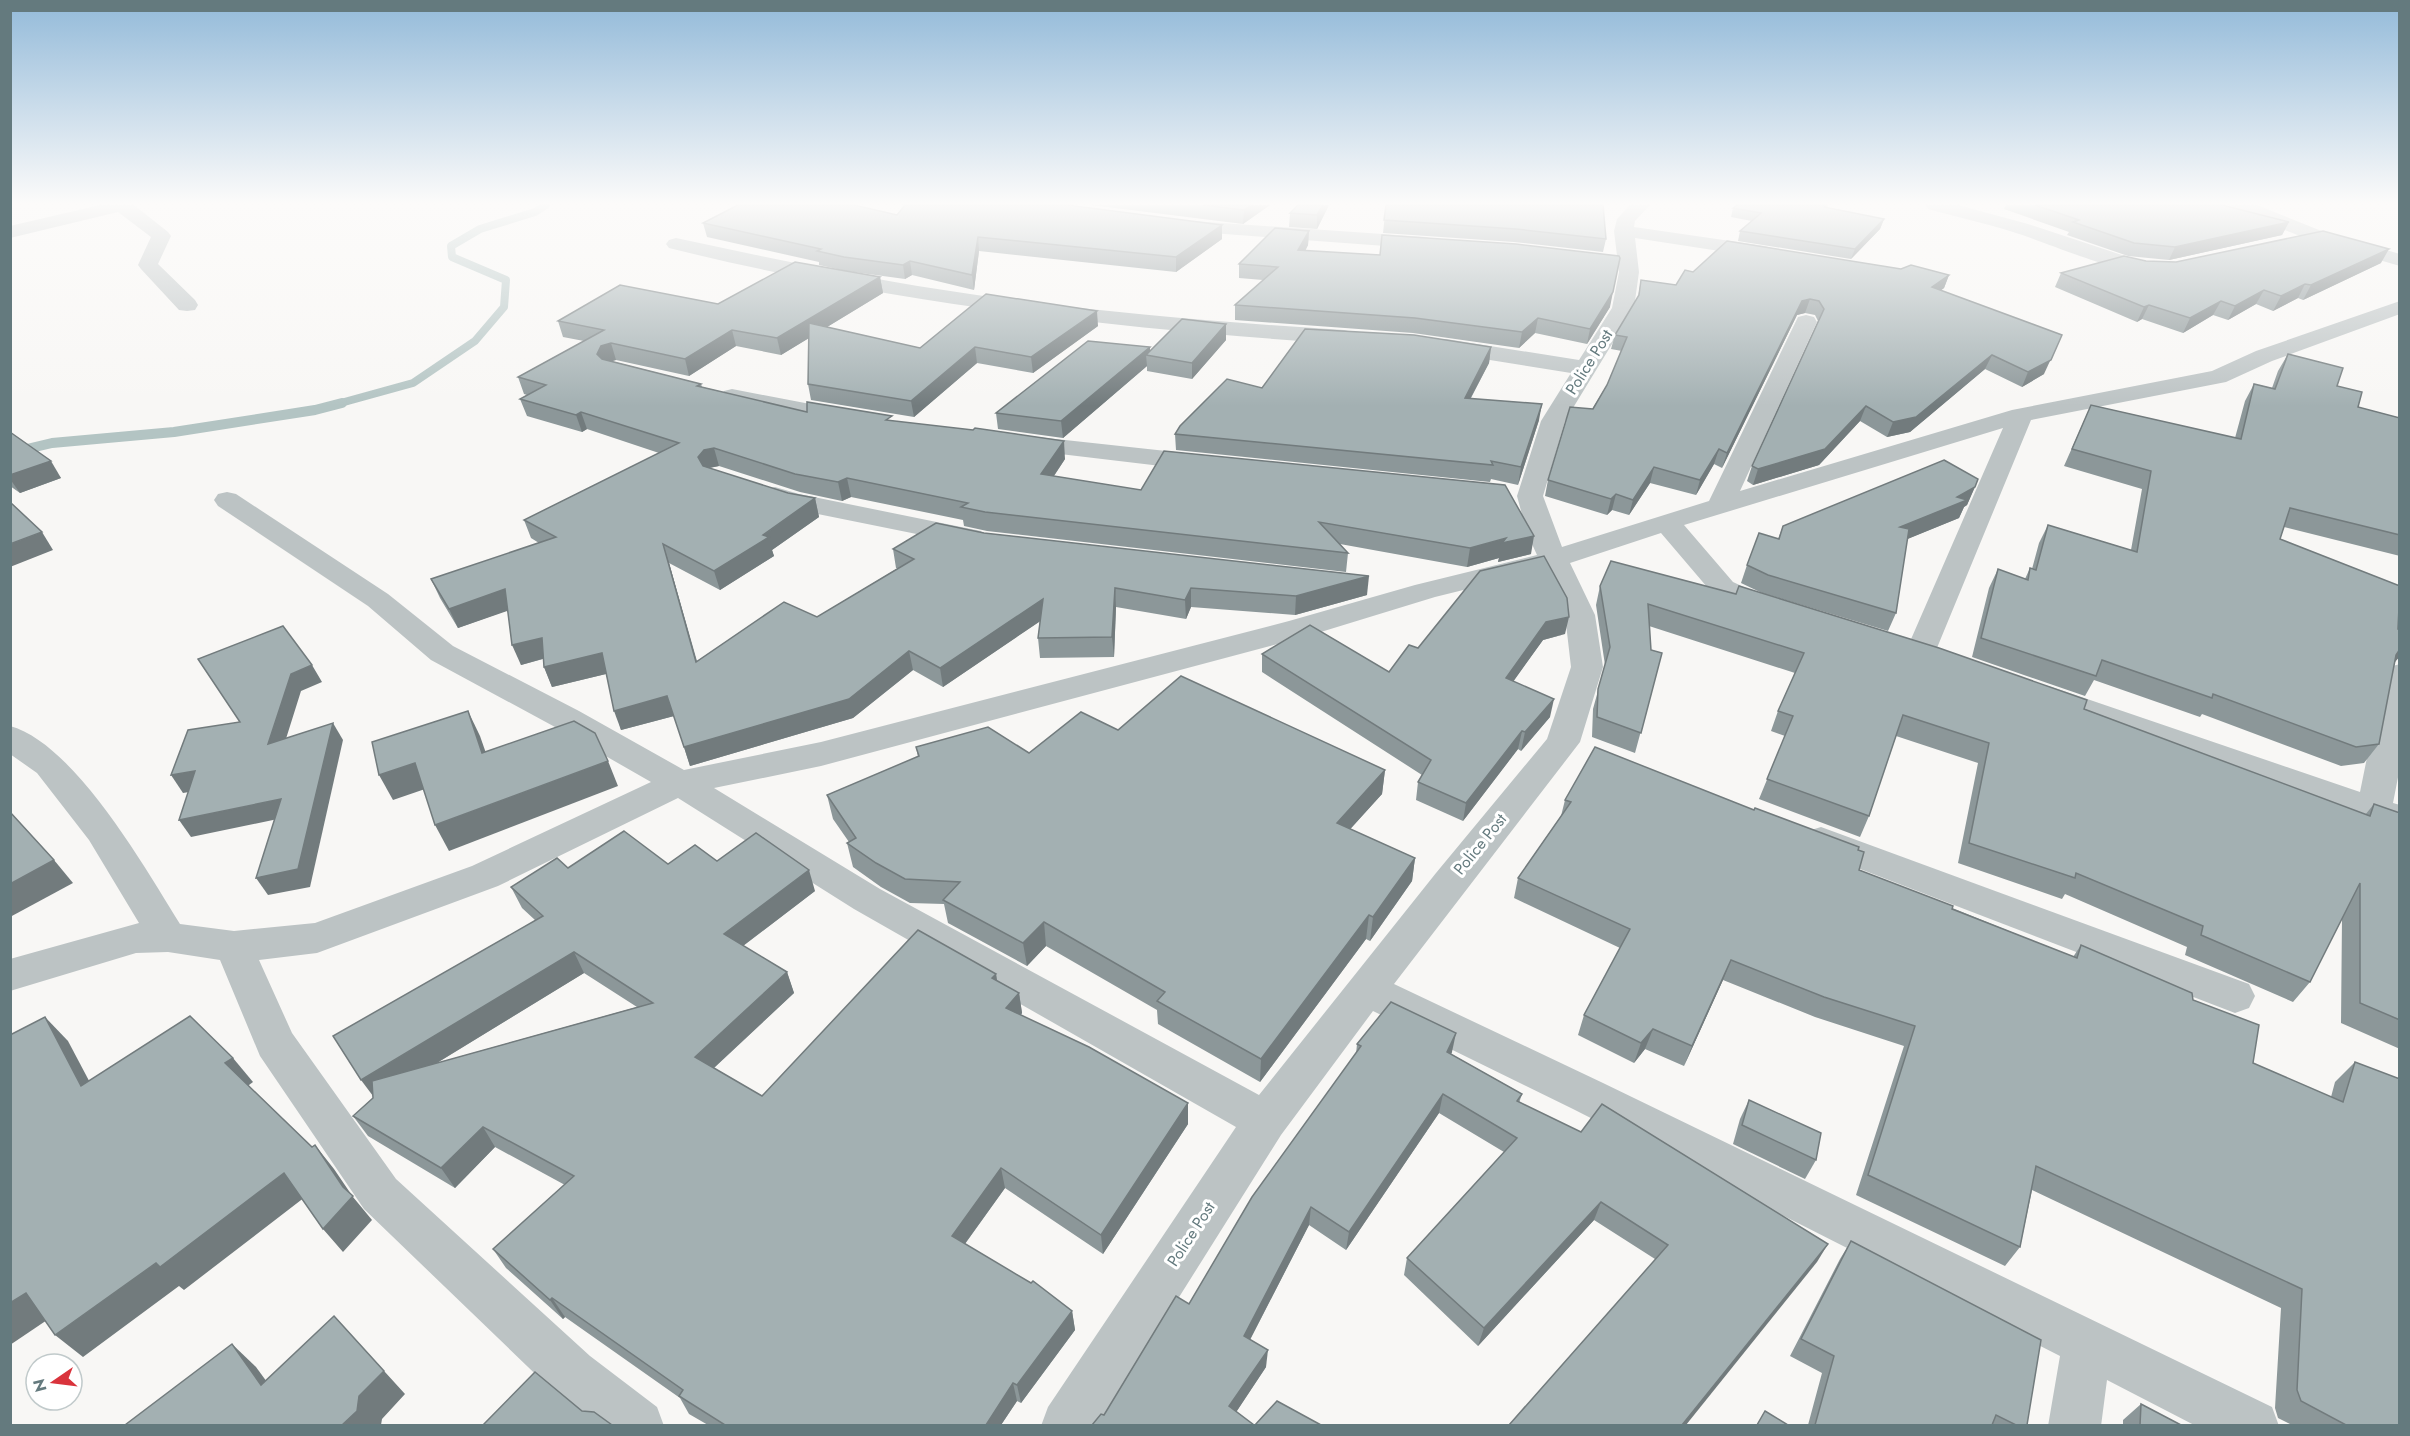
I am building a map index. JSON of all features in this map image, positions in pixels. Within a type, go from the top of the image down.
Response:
[{"type":"street","points":[[155,272],[187,305]]},
{"type":"street","points":[[812,272],[1110,319],[1241,331],[1365,338]]},
{"type":"street","name":"Police Post","points":[[1067,1425],[1265,1121],[1449,882],[1563,742],[1587,667],[1580,615],[1541,532],[1518,495],[1553,421],[1623,308],[1629,272]]},
{"type":"street","points":[[10,975],[136,938],[168,937],[234,947],[317,938],[485,876],[680,783],[821,754],[985,712],[1300,628],[1425,591],[1554,559],[1666,522],[2021,415],[2218,377],[2264,356],[2394,313]]},
{"type":"street","points":[[1719,507],[1806,322]]},
{"type":"street","points":[[1425,343],[1584,368]]},
{"type":"street","points":[[714,393],[870,421]]},
{"type":"street","points":[[1953,663],[1910,650],[2021,415]]},
{"type":"street","points":[[992,440],[1227,465]]},
{"type":"street","points":[[750,487],[793,501],[998,542]]},
{"type":"street","points":[[227,500],[378,600],[442,654],[567,719],[680,783],[867,899],[1265,1121]]},
{"type":"street","points":[[1666,522],[1723,588],[1751,601],[1808,618]]},
{"type":"street","points":[[1356,582],[1425,591]]},
{"type":"street","points":[[2019,686],[2387,815],[2400,674]]},
{"type":"street","points":[[10,737],[49,765],[102,831],[168,937]]},
{"type":"street","points":[[1563,742],[1597,755]]},
{"type":"street","points":[[1787,827],[2235,996]]},
{"type":"street","points":[[234,947],[275,1043],[380,1194],[572,1374],[638,1425]]},
{"type":"street","points":[[1368,990],[1588,1096],[2253,1425]]},
{"type":"street","points":[[2074,1425],[2087,1344]]},
{"type":"building","points":[[777,272],[852,272],[880,277],[777,338],[732,330],[685,359],[611,343],[601,346],[597,354],[602,359],[701,384],[697,386],[807,412],[807,402],[892,416],[886,420],[973,430],[975,428],[1064,441],[1041,474],[1141,490],[1164,451],[1505,485],[1534,536],[1502,543],[1506,538],[1470,548],[1319,522],[1348,553],[985,512],[961,507],[968,503],[847,478],[838,482],[795,474],[714,448],[704,450],[698,457],[703,466],[788,493],[815,498],[763,535],[769,537],[714,571],[663,544],[696,662],[784,602],[817,617],[914,559],[893,549],[936,523],[984,533],[1369,576],[1296,596],[1191,588],[1185,600],[1115,588],[1112,637],[1038,638],[1043,599],[940,668],[909,651],[849,699],[684,747],[667,696],[614,711],[602,653],[544,667],[542,638],[512,645],[505,589],[449,609],[431,579],[556,537],[524,520],[679,443],[581,412],[576,415],[520,399],[546,385],[518,377],[604,330],[558,321],[620,285],[718,304]]},
{"type":"building","points":[[1272,272],[1617,272],[1613,292],[1590,329],[1538,318],[1522,332],[1415,318],[1235,305]]},
{"type":"building","points":[[1684,272],[1938,272],[1949,275],[1932,287],[2062,335],[2051,360],[2028,372],[1992,355],[1916,417],[1893,422],[1866,406],[1825,449],[1758,469],[1752,466],[1824,309],[1819,301],[1810,299],[1802,301],[1727,453],[1719,449],[1700,480],[1654,467],[1633,500],[1616,494],[1611,499],[1548,480],[1570,407],[1593,409],[1607,385],[1627,337],[1615,335],[1639,295],[1641,280],[1676,285]]},
{"type":"building","points":[[2339,272],[2311,285],[2305,284],[2281,296],[2264,290],[2235,306],[2221,301],[2190,318],[2149,305],[2144,307],[2061,273]]},
{"type":"building","points":[[986,294],[1097,311],[1031,357],[975,347],[911,401],[808,384],[809,323],[920,348]]},
{"type":"building","points":[[1182,319],[1226,324],[1192,363],[1146,355]]},
{"type":"building","points":[[1305,329],[1414,335],[1491,347],[1465,398],[1542,404],[1521,467],[1491,461],[1493,465],[1175,434],[1180,426],[1227,379],[1262,388]]},
{"type":"building","points":[[1088,341],[1150,347],[1061,421],[996,413]]},
{"type":"building","points":[[2288,354],[2343,368],[2337,386],[2362,392],[2358,407],[2400,418],[2400,535],[2290,508],[2280,539],[2400,586],[2398,629],[2400,629],[2400,649],[2396,655],[2379,744],[2356,747],[2213,694],[2212,698],[2102,660],[2096,676],[1981,638],[1998,569],[2028,580],[2030,568],[2036,570],[2048,525],[2137,552],[2151,471],[2072,449],[2091,405],[2241,439],[2254,384],[2275,389]]},
{"type":"building","points":[[10,432],[51,461],[10,475]]},
{"type":"building","points":[[1944,460],[1978,479],[1975,487],[1957,497],[1967,500],[1900,527],[1909,529],[1896,613],[1768,575],[1747,565],[1759,533],[1779,539],[1783,526]]},
{"type":"building","points":[[10,502],[42,532],[10,544]]},
{"type":"building","points":[[1544,556],[1567,598],[1569,617],[1546,622],[1506,678],[1554,699],[1525,732],[1522,731],[1466,803],[1418,782],[1431,760],[1262,654],[1310,625],[1389,672],[1409,645],[1418,648],[1480,571]]},
{"type":"building","points":[[1611,561],[1736,594],[1739,586],[1939,648],[2087,700],[2084,709],[2370,816],[2374,804],[2400,813],[2400,1020],[2360,1003],[2360,883],[2310,982],[2201,935],[2203,926],[2076,873],[2075,878],[1969,843],[1989,743],[1903,715],[1869,816],[1767,779],[1793,716],[1778,711],[1804,653],[1648,604],[1651,650],[1662,653],[1641,733],[1597,717],[1598,689],[1610,647],[1600,586]]},
{"type":"building","points":[[283,626],[312,665],[291,674],[268,744],[333,723],[298,869],[256,878],[281,799],[179,820],[195,771],[171,775],[188,730],[240,722],[198,659]]},
{"type":"building","points":[[1181,676],[1385,770],[1337,823],[1415,858],[1373,917],[1369,915],[1261,1059],[1157,1001],[1165,992],[1044,922],[1023,943],[943,900],[960,882],[905,879],[876,863],[847,843],[856,838],[827,795],[919,756],[916,747],[988,727],[1029,753],[1081,712],[1118,730]]},
{"type":"building","points":[[468,711],[482,753],[574,721],[595,733],[608,761],[435,825],[415,763],[379,775],[372,742]]},
{"type":"building","points":[[1595,747],[1754,810],[1755,808],[1859,847],[1858,850],[1864,852],[1859,870],[1953,906],[1952,909],[2077,958],[2081,945],[2192,993],[2193,1000],[2259,1025],[2253,1063],[2343,1102],[2355,1062],[2400,1079],[2400,1425],[2346,1425],[2301,1401],[2297,1390],[2302,1289],[2036,1166],[2020,1247],[1868,1175],[1915,1026],[1824,997],[1731,960],[1692,1046],[1653,1029],[1641,1043],[1584,1015],[1630,929],[1518,878],[1571,802],[1565,800]]},
{"type":"building","points":[[10,812],[54,860],[10,884]]},
{"type":"building","points":[[624,831],[668,864],[695,845],[717,861],[756,833],[809,870],[724,934],[787,972],[695,1057],[762,1096],[918,930],[996,974],[992,978],[1019,993],[1006,1008],[1089,1047],[1188,1103],[1101,1235],[1001,1168],[952,1236],[1031,1283],[1033,1281],[1072,1311],[1017,1385],[1013,1383],[986,1425],[725,1425],[679,1396],[683,1390],[552,1298],[550,1300],[493,1249],[574,1176],[483,1127],[441,1168],[353,1116],[373,1098],[372,1081],[653,1003],[574,952],[361,1080],[333,1036],[543,916],[511,887],[557,858],[568,868]]},
{"type":"building","points":[[1391,1002],[1456,1033],[1447,1052],[1522,1094],[1517,1101],[1581,1132],[1602,1104],[1828,1244],[1682,1425],[1509,1425],[1668,1245],[1601,1202],[1484,1328],[1407,1258],[1517,1138],[1443,1094],[1349,1232],[1311,1207],[1244,1336],[1268,1350],[1229,1406],[1254,1425],[1092,1425],[1101,1414],[1104,1415],[1176,1296],[1189,1304],[1252,1197],[1361,1046],[1357,1044]]},
{"type":"building","points":[[190,1016],[233,1058],[225,1063],[312,1147],[315,1145],[343,1187],[353,1196],[323,1229],[284,1173],[160,1267],[156,1263],[55,1335],[26,1293],[10,1303],[10,1035],[45,1017],[81,1086]]},
{"type":"building","points":[[1749,1100],[1821,1133],[1816,1160],[1742,1125]]},
{"type":"building","points":[[1851,1241],[2041,1340],[2027,1425],[2016,1425],[1996,1415],[1992,1425],[1815,1425],[1834,1356],[1801,1339]]},
{"type":"building","points":[[334,1316],[384,1371],[359,1396],[357,1411],[342,1425],[125,1425],[232,1344],[261,1385]]},
{"type":"building","points":[[535,1372],[582,1411],[594,1412],[612,1425],[483,1425]]},
{"type":"building","points":[[1277,1401],[1321,1425],[1255,1425]]},
{"type":"building","points":[[2141,1404],[2181,1425],[2140,1425]]},
{"type":"building","points":[[1765,1411],[1788,1425],[1757,1425]]},
{"type":"waterway","points":[[337,404],[413,383],[475,341],[504,307],[506,280],[487,272]]},
{"type":"waterway","points":[[10,453],[52,443],[174,432],[315,410],[342,403]]}]
